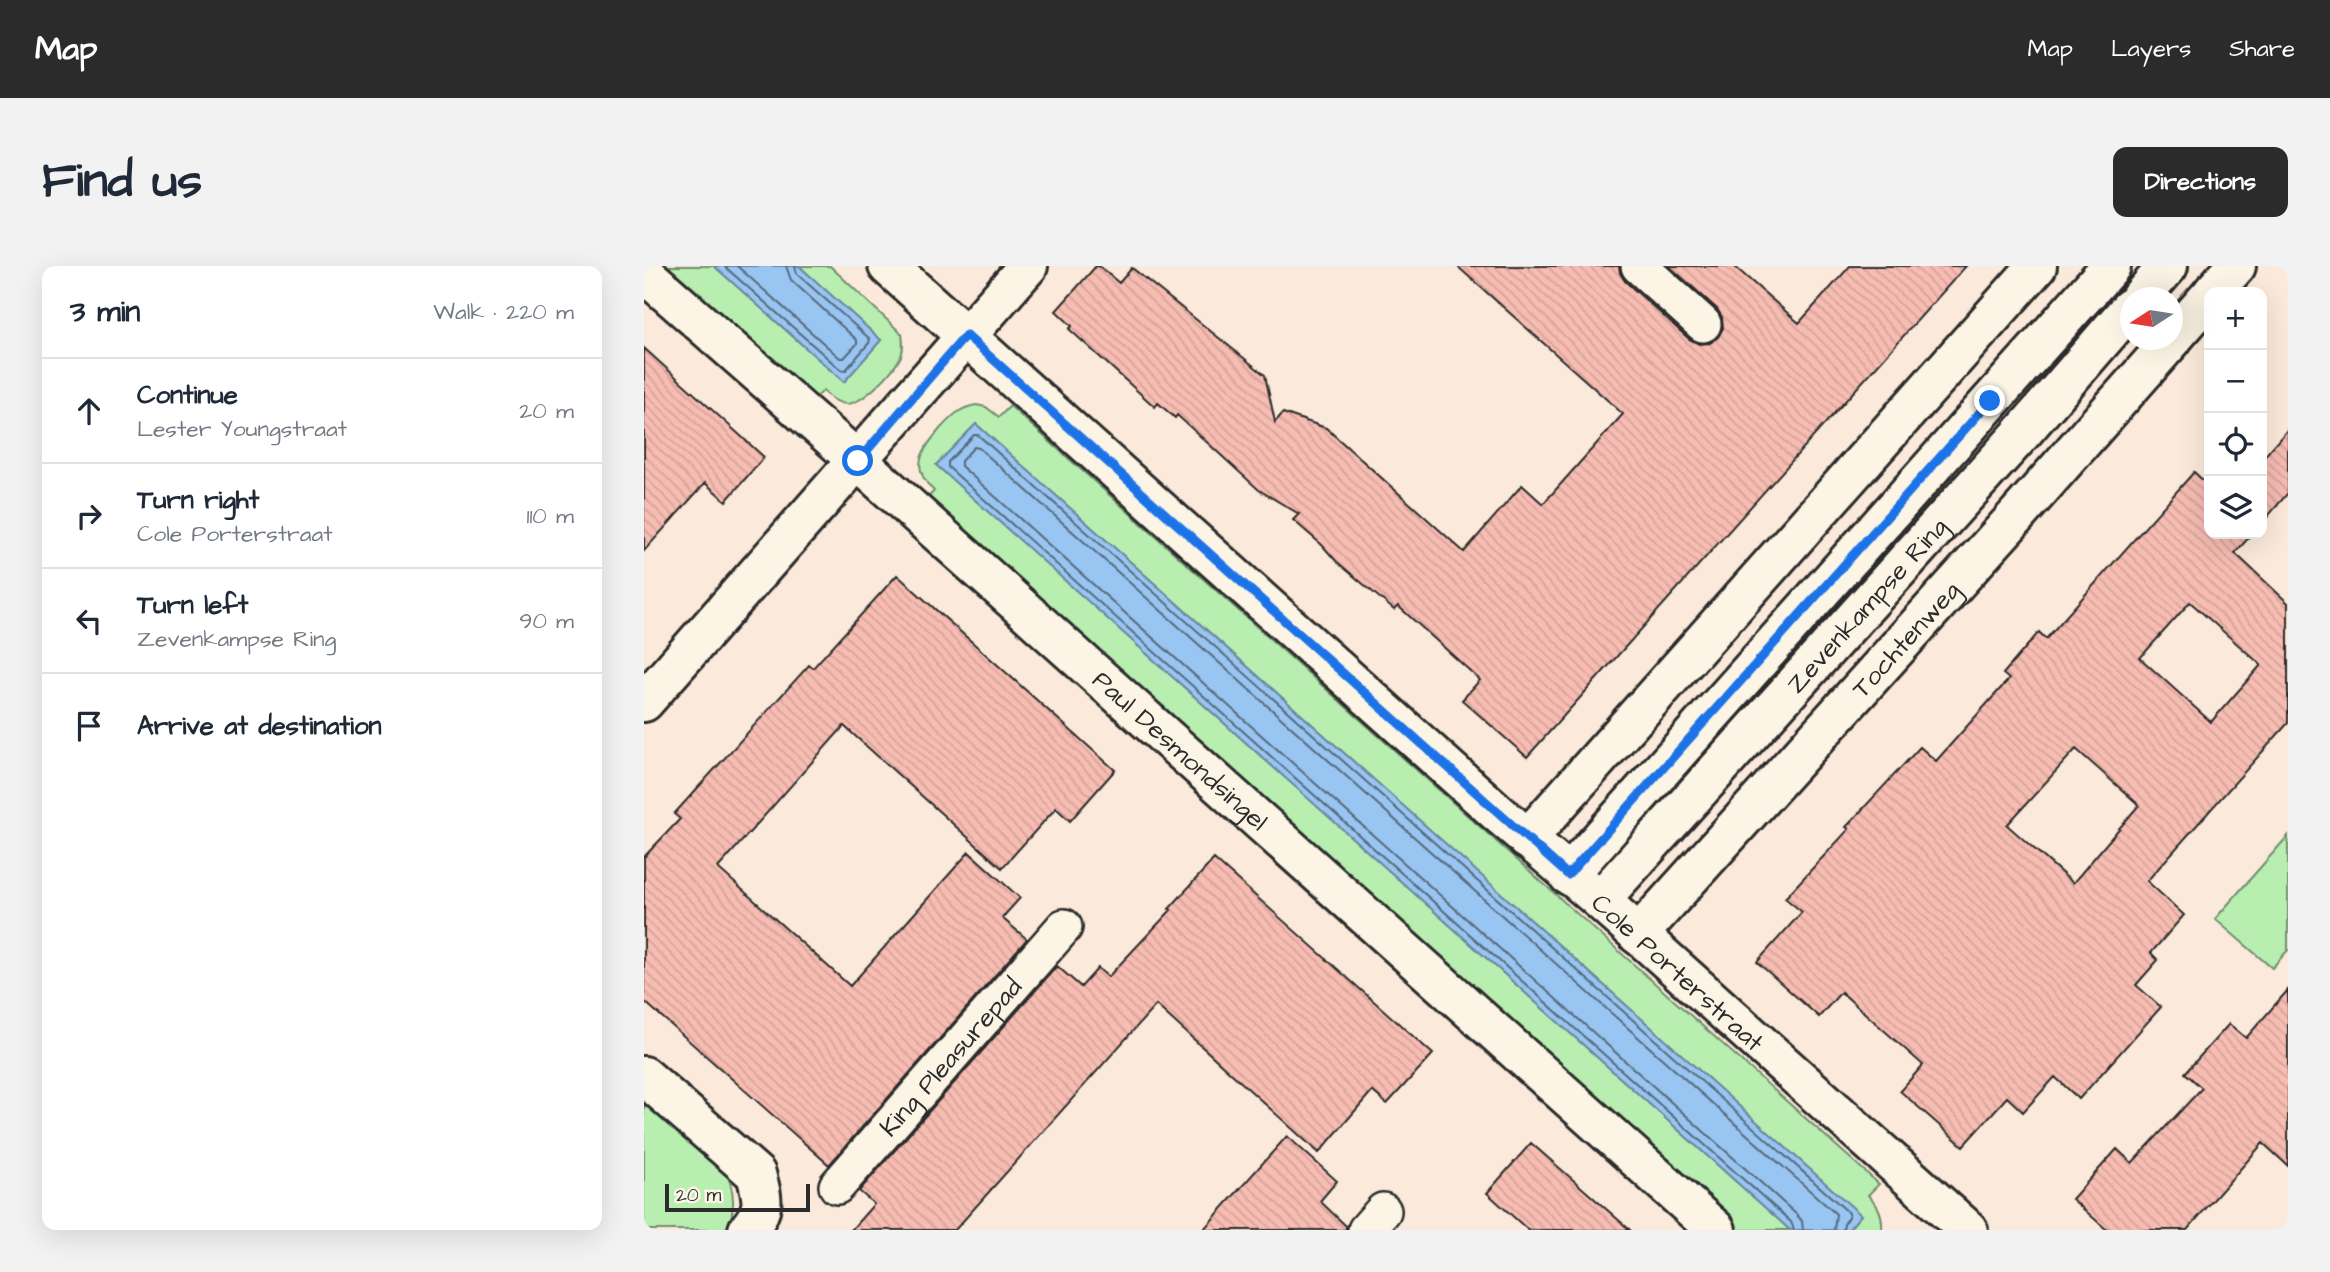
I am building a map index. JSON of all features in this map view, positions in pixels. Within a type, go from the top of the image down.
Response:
[{"type":"street","name":"Cole Porterstraat","points":[[888,266],[1527,839],[1600,900],[1948,1224]]},
{"type":"street","points":[[644,702],[1028,266]]},
{"type":"street","points":[[1639,266],[1703,324]]},
{"type":"street","points":[[1527,839],[2037,266]]},
{"type":"street","name":"Zevenkampse Ring","points":[[1568,875],[2110,266]]},
{"type":"street","points":[[2150,287],[2168,266]]},
{"type":"street","points":[[2217,287],[2236,266]]},
{"type":"street","name":"Paul Desmondsingel","points":[[644,272],[1716,1230]]},
{"type":"street","name":"Tochtenweg","points":[[2183,327],[2204,303]]},
{"type":"street","name":"Zevenkampse Ring","points":[[1600,900],[2021,434],[2120,320]]},
{"type":"street","name":"Tochtenweg","points":[[1638,936],[2162,350]]},
{"type":"street","name":"King Pleasurepad","points":[[837,1186],[1064,927]]},
{"type":"street","points":[[644,1076],[756,1174],[762,1198],[760,1215],[748,1230]]},
{"type":"green space","points":[[659,266],[714,266],[844,382],[881,340],[799,266],[830,266],[902,334],[901,356],[892,370],[862,398],[847,404],[840,403],[823,391],[811,402]]},
{"type":"green space","points":[[976,405],[986,407],[999,417],[1010,406],[1879,1184],[1868,1195],[1880,1211],[1882,1230],[1848,1230],[1861,1215],[976,424],[936,465],[1790,1230],[1736,1230],[923,503],[934,491],[926,482],[920,467],[924,452],[952,416],[960,410]]},
{"type":"green space","points":[[2288,836],[2288,950],[2272,968],[2215,919]]},
{"type":"green space","points":[[644,1095],[721,1164],[733,1196],[727,1230],[644,1230]]},
{"type":"water","points":[[714,266],[799,266],[881,340],[844,382]]},
{"type":"water","points":[[976,424],[1861,1215],[1848,1230],[1790,1230],[936,465]]},
{"type":"building","points":[[1096,266],[1119,283],[1132,268],[1265,375],[1275,422],[1283,413],[1326,428],[1464,552],[1522,485],[1543,504],[1623,414],[1457,266],[1619,266],[1625,281],[1689,339],[1699,344],[1710,343],[1718,337],[1723,328],[1722,317],[1717,309],[1669,266],[1734,266],[1799,323],[1850,266],[1966,266],[1527,757],[1462,700],[1480,680],[1398,606],[1394,610],[1336,561],[1293,520],[1299,514],[1259,490],[1177,415],[1175,418],[1158,403],[1155,407],[1069,329],[1072,326],[1056,311]]},
{"type":"building","points":[[644,348],[764,457],[726,501],[705,483],[644,551]]},
{"type":"building","points":[[2288,429],[2288,493],[2267,517],[2267,476],[2267,453]]},
{"type":"building","points":[[2194,472],[2204,481],[2204,539],[2248,539],[2235,553],[2288,603],[2288,723],[2147,881],[2184,915],[2151,953],[2158,960],[2136,985],[2161,1007],[2079,1099],[2055,1077],[2023,1112],[2007,1097],[1963,1146],[1900,1091],[1923,1065],[1841,992],[1819,1017],[1757,962],[1802,912],[1785,898],[1920,747],[1936,761],[2009,679],[2003,674],[2039,632],[2046,639]],"holes":[[[2190,602],[2261,665],[2211,722],[2140,658]],[[2076,749],[2139,805],[2073,883],[2007,825]]]},
{"type":"building","points":[[897,575],[1115,770],[1070,821],[1056,808],[1002,868],[844,726],[718,868],[850,986],[969,852],[1020,898],[1002,918],[1027,939],[829,1165],[644,1001],[644,857],[680,819],[674,814],[809,665],[813,668]]},
{"type":"building","points":[[1214,859],[1433,1054],[1387,1104],[1372,1091],[1319,1153],[1156,1005],[955,1230],[851,1230],[874,1204],[859,1191],[1057,966],[1081,987],[1098,968],[1108,977]]},
{"type":"building","points":[[2288,990],[2288,1166],[2263,1143],[2187,1230],[2107,1230],[2072,1199],[2117,1149],[2132,1163],[2202,1088],[2185,1073],[2229,1024],[2246,1038]]},
{"type":"building","points":[[1287,1136],[1337,1181],[1320,1201],[1346,1226],[1346,1230],[1203,1230]]},
{"type":"building","points":[[1531,1143],[1630,1230],[1528,1230],[1487,1193]]},
{"type":"route","points":[[858,461],[966,335],[1568,875],[1990,401]]}]
